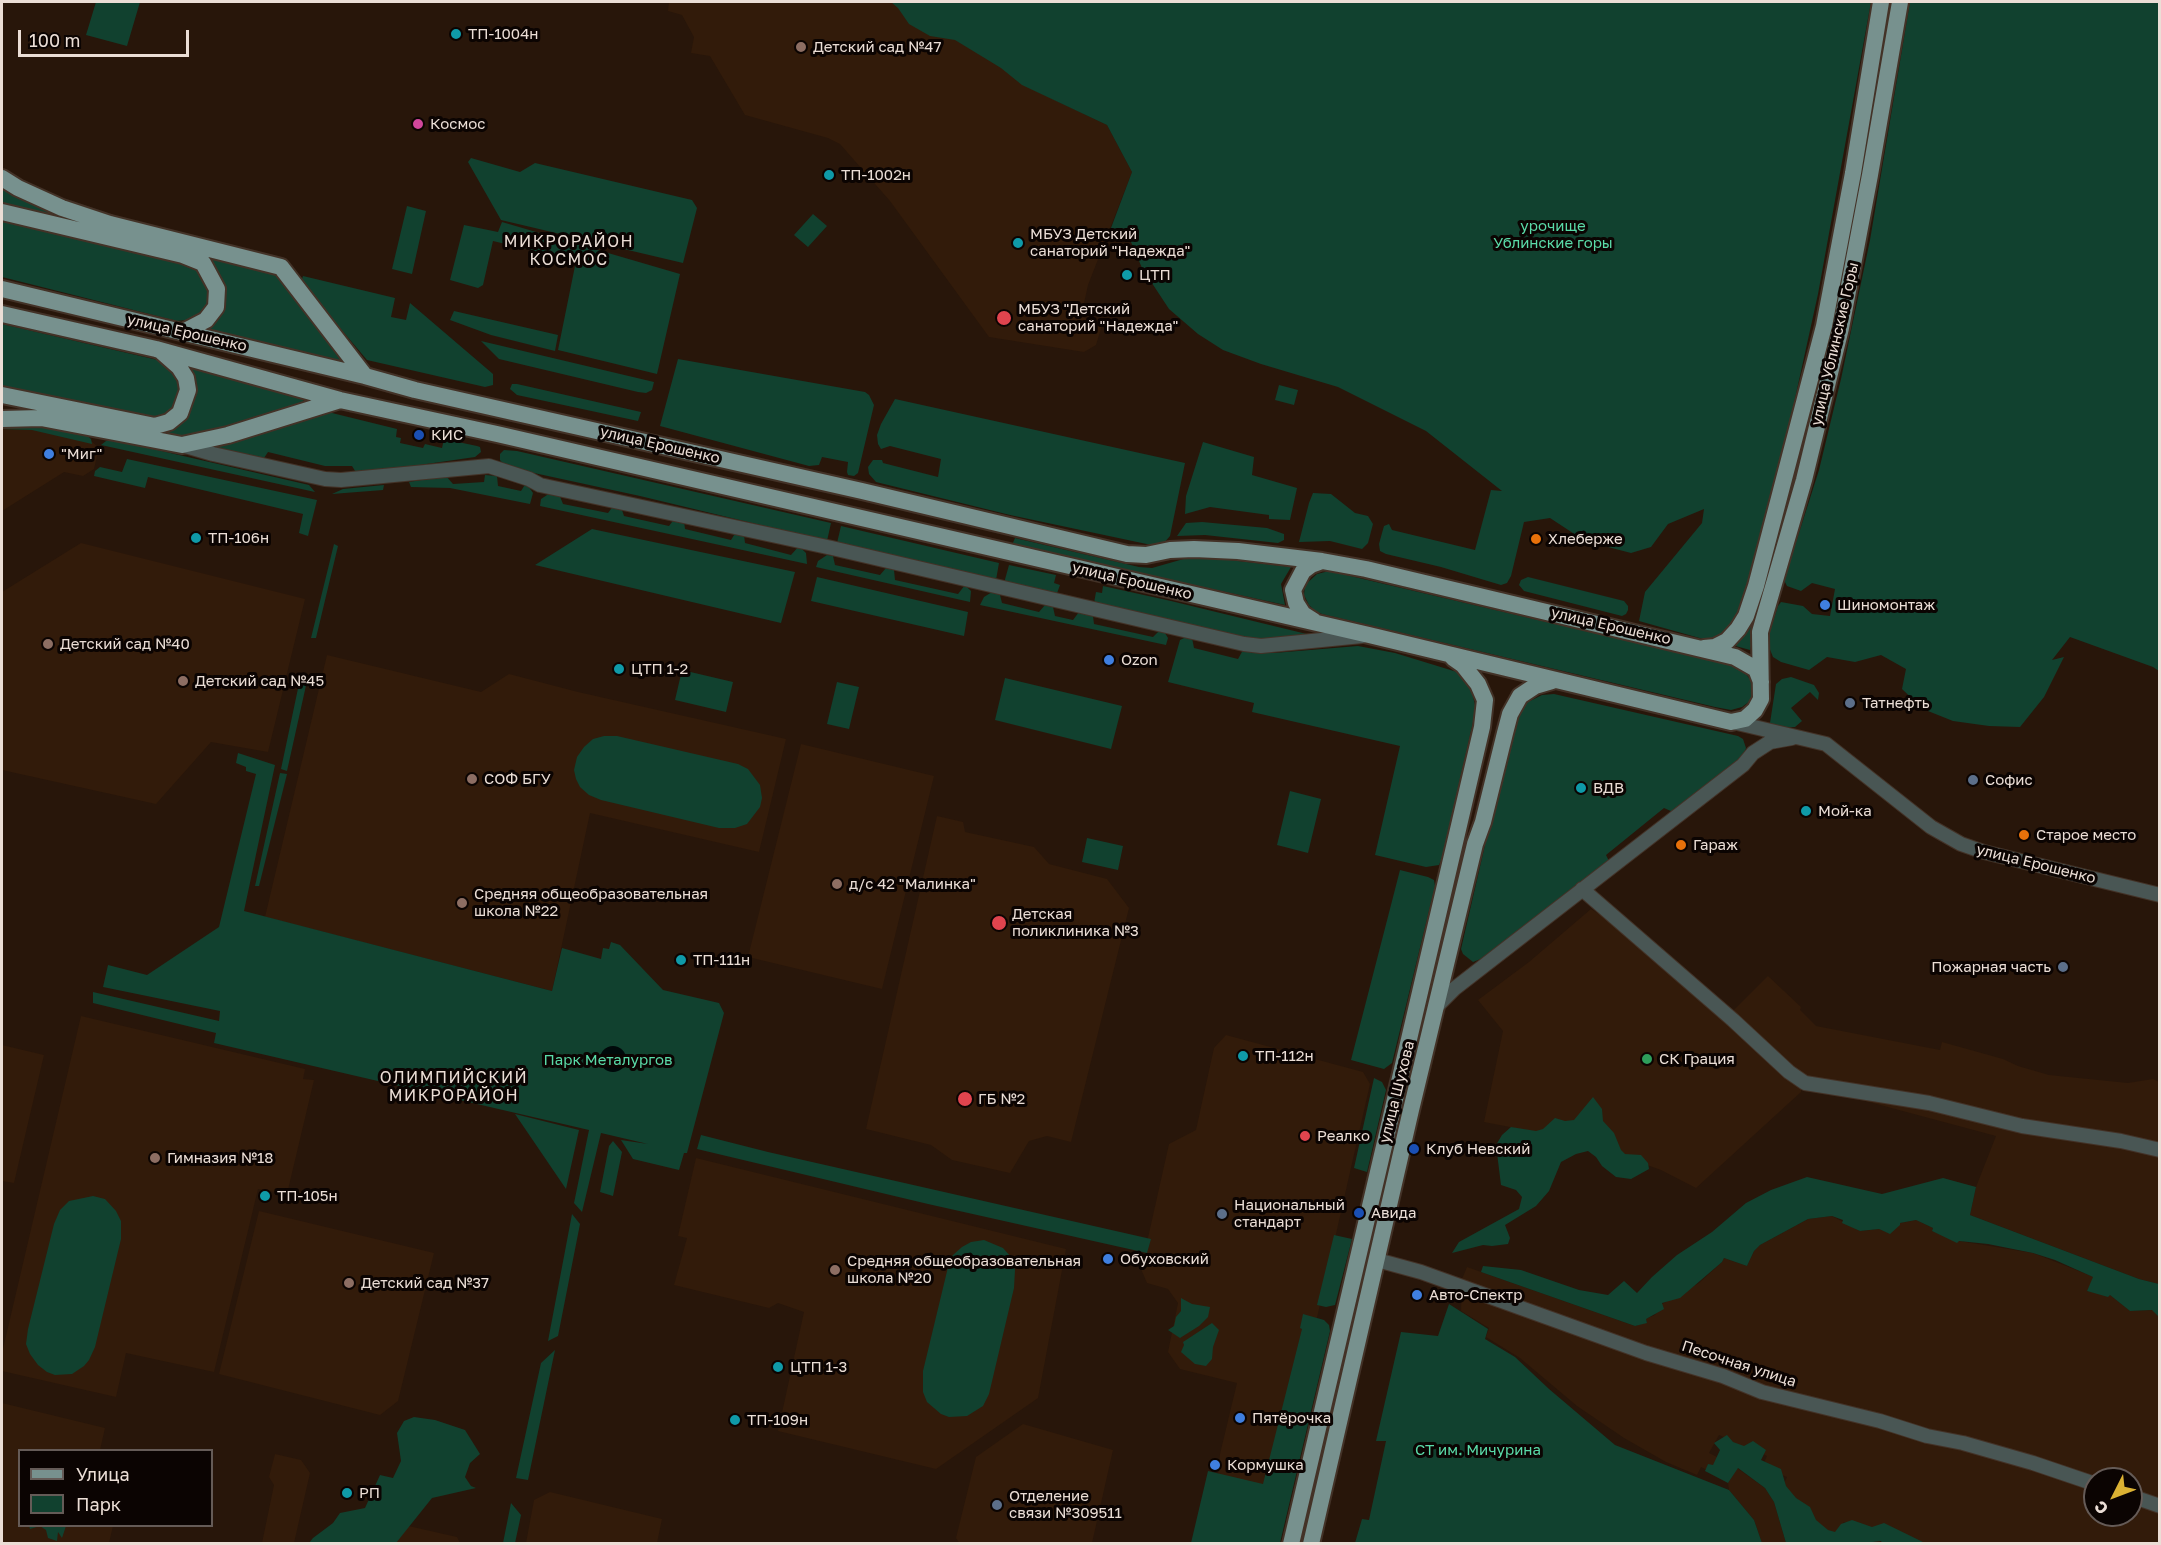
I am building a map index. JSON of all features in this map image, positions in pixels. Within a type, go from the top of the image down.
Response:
[{"type":"main road","name":"улица Ублинские Горы","points":[[1700,648],[1715,647],[1727,641],[1738,629],[1746,616],[1756,586],[1824,326],[1853,173],[1881,2]]},
{"type":"main road","name":"улица Ублинские Горы","points":[[1761,691],[1760,632],[1804,480],[1840,328],[1870,175],[1899,2]]},
{"type":"main road","points":[[2,178],[62,208],[110,224],[280,267],[365,376],[358,403]]},
{"type":"main road","points":[[2,212],[183,255],[203,263],[217,289],[216,307],[206,320],[183,332]]},
{"type":"main road","name":"улица Ерошенко","points":[[2,289],[436,395],[862,490],[1127,554],[1146,555],[1170,550],[1194,549],[1238,551],[1322,561],[1452,589],[1735,657],[1756,669],[1761,691]]},
{"type":"main road","name":"улица Ерошенко","points":[[2,314],[156,349],[340,400],[1369,635],[1731,722]]},
{"type":"main road","points":[[2,395],[136,424],[154,426],[169,422],[180,413],[188,390],[186,378],[179,367],[156,349]]},
{"type":"main road","points":[[2,419],[40,418],[182,445],[228,435],[340,400]]},
{"type":"main road","points":[[1317,623],[1303,614],[1296,603],[1293,590],[1303,571],[1322,561]]},
{"type":"main road","name":"улица Шухова","points":[[1291,1544],[1484,716],[1485,700],[1478,684],[1463,664],[1447,654]]},
{"type":"main road","name":"улица Шухова","points":[[1311,1544],[1411,1110],[1475,844],[1483,822],[1510,714],[1520,696],[1535,686],[1553,680]]},
{"type":"main road","points":[[1731,722],[1744,719],[1755,710],[1761,691]]},
{"type":"main road","points":[[1358,1255],[1377,1260]]},
{"type":"main road","points":[[1343,1318],[1362,1323]]},
{"type":"street","name":"улица Ерошенко","points":[[182,445],[325,479],[341,480],[489,466],[540,485],[832,548],[1244,644],[1271,646],[1369,635]]},
{"type":"street","points":[[1753,753],[1759,728],[1761,691]]},
{"type":"street","points":[[1731,722],[1748,735],[1753,753]]},
{"type":"street","name":"улица Ерошенко","points":[[1731,722],[1826,744],[1931,827],[1961,844],[1984,852],[2160,895]]},
{"type":"street","points":[[1437,1006],[1454,989],[1743,765],[1753,753],[1770,742],[1798,736]]},
{"type":"street","points":[[1582,889],[1733,1020],[1789,1072],[1806,1083],[1929,1103],[2022,1126],[2121,1141],[2160,1150]]},
{"type":"street","name":"Песочная улица","points":[[1377,1260],[1421,1272],[1762,1392],[1880,1420],[1927,1436],[1962,1443],[2033,1463],[2083,1480]]},
{"type":"street","points":[[2143,1500],[2160,1506]]},
{"type":"shaded area","points":[[669,2],[928,2],[1022,84],[1107,125],[1132,172],[1088,285],[1081,317],[1103,322],[1096,345],[1084,352],[989,337],[890,201],[840,144],[828,138],[745,115],[710,56],[691,53],[694,37],[682,15],[668,11]]},
{"type":"shaded area","points":[[3,425],[88,438],[99,448],[94,469],[83,476],[64,472],[2,511]]},
{"type":"shaded area","points":[[81,543],[305,599],[268,752],[211,742],[156,804],[2,770],[2,592]]},
{"type":"shaded area","points":[[327,655],[481,692],[509,674],[786,739],[759,852],[590,813],[552,991],[265,917]]},
{"type":"shaded area","name":"д/с 42 \"Малинка\"","points":[[801,744],[934,776],[882,989],[748,957]]},
{"type":"shaded area","points":[[937,816],[963,822],[965,832],[1034,847],[1049,864],[1107,879],[1129,908],[1071,1142],[1047,1136],[1029,1141],[1010,1173],[952,1160],[931,1145],[866,1129]]},
{"type":"shaded area","points":[[1591,909],[1627,932],[1732,1012],[1768,976],[1801,1007],[1800,1010],[1816,1026],[1940,1050],[1942,1042],[2049,1075],[2128,1083],[2153,1079],[2159,1082],[2159,1284],[2139,1279],[1970,1215],[1976,1187],[1996,1136],[1802,1084],[1801,1092],[1696,1188],[1661,1170],[1577,1140],[1484,1122],[1503,1031],[1478,1000],[1529,962]]},
{"type":"shaded area","points":[[81,1016],[305,1069],[303,1079],[314,1080],[287,1194],[258,1189],[214,1372],[126,1353],[116,1397],[2,1371],[2,1353]]},
{"type":"shaded area","points":[[1226,1035],[1363,1072],[1370,1084],[1277,1494],[1217,1485],[1220,1454],[1237,1383],[1180,1369],[1168,1352],[1178,1303],[1168,1289],[1147,1283],[1141,1269],[1169,1144],[1196,1130],[1214,1048]]},
{"type":"shaded area","points":[[2,1045],[44,1055],[14,1183],[2,1181]]},
{"type":"shaded area","points":[[613,1046],[622,1050],[626,1059],[622,1068],[613,1072],[604,1068],[600,1059],[604,1050]]},
{"type":"shaded area","points":[[696,1158],[1066,1249],[1038,1398],[936,1469],[778,1431],[804,1312],[778,1303],[769,1308],[674,1285],[687,1238],[678,1236]]},
{"type":"shaded area","points":[[259,1211],[434,1253],[398,1401],[380,1415],[219,1374]]},
{"type":"shaded area","points":[[1832,1216],[1860,1231],[1879,1229],[1890,1233],[1900,1223],[1916,1220],[1933,1228],[1932,1231],[1959,1241],[2033,1253],[2094,1277],[2087,1291],[2110,1295],[2130,1311],[2153,1310],[2159,1317],[2159,1543],[1924,1543],[1870,1535],[1844,1522],[1833,1541],[1781,1490],[1787,1477],[1762,1467],[1767,1456],[1746,1445],[1742,1453],[1726,1438],[1719,1435],[1709,1453],[1717,1457],[1711,1472],[1701,1467],[1697,1475],[1666,1462],[1624,1438],[1577,1406],[1520,1358],[1486,1337],[1489,1328],[1461,1311],[1462,1279],[1467,1267],[1635,1326],[1647,1322],[1645,1319],[1655,1315],[1662,1304],[1699,1283],[1724,1258],[1747,1266],[1754,1251],[1760,1245],[1808,1219]]},
{"type":"shaded area","points":[[2,1403],[105,1428],[100,1449],[18,1449],[18,1527],[113,1527],[109,1543],[2,1544]]},
{"type":"shaded area","points":[[1023,1424],[1113,1450],[1092,1543],[960,1544],[956,1538],[976,1457]]},
{"type":"shaded area","points":[[275,1454],[301,1460],[310,1473],[294,1543],[262,1543],[274,1485],[269,1477]]},
{"type":"shaded area","points":[[1737,1468],[1765,1488],[1774,1502],[1786,1543],[1762,1543],[1754,1520],[1729,1490],[1728,1483]]},
{"type":"shaded area","points":[[550,1492],[662,1519],[657,1543],[526,1543],[534,1500]]},
{"type":"shaded area","points":[[404,1525],[457,1537],[460,1543],[389,1544]]},
{"type":"green space","points":[[96,2],[140,2],[127,46],[86,35]]},
{"type":"green space","name":"урочище Ублинские горы","points":[[891,2],[1871,2],[1818,294],[1794,403],[1749,590],[1742,610],[1728,630],[1714,638],[1703,639],[1639,621],[1645,592],[1702,523],[1704,509],[1668,524],[1651,547],[1631,553],[1585,541],[1550,518],[1524,522],[1511,576],[1507,583],[1501,585],[1380,551],[1379,544],[1384,526],[1389,524],[1392,530],[1475,550],[1491,490],[1502,491],[1426,431],[1338,387],[1223,350],[1198,334],[1169,309],[1142,268],[1131,242],[1111,228],[1132,172],[1107,125],[1022,85],[1001,68],[955,40],[930,36],[909,24]]},
{"type":"green space","points":[[1910,2],[2159,2],[2159,671],[2070,637],[2052,660],[2064,657],[2044,697],[2020,727],[1953,721],[1923,709],[1902,689],[1906,669],[1881,655],[1855,662],[1827,657],[1809,670],[1781,662],[1773,657],[1769,647],[1770,631],[1781,602],[1803,606],[1812,614],[1830,616],[1835,589],[1812,583],[1801,591],[1787,586],[1784,580],[1819,470],[1841,379],[1870,240]]},
{"type":"green space","points":[[471,158],[520,172],[535,163],[692,200],[697,208],[683,263],[501,220],[468,162]]},
{"type":"green space","points":[[2,187],[112,232],[2,207]]},
{"type":"green space","points":[[407,206],[426,211],[412,274],[392,269]]},
{"type":"green space","points":[[813,214],[827,226],[808,247],[794,235]]},
{"type":"green space","points":[[2,218],[197,265],[213,299],[207,312],[195,319],[177,321],[2,277]]},
{"type":"green space","points":[[502,222],[680,274],[657,374],[558,350],[576,261],[493,241],[483,285],[478,288],[450,280],[464,225],[498,232]]},
{"type":"green space","points":[[210,256],[273,271],[344,360],[338,361],[203,328],[216,270]]},
{"type":"green space","points":[[303,276],[395,298],[391,317],[406,320],[410,303],[493,374],[493,385],[485,387],[367,360],[301,282]]},
{"type":"green space","points":[[454,311],[558,335],[555,351],[491,335],[450,320]]},
{"type":"green space","points":[[2,324],[162,361],[179,374],[182,402],[159,420],[2,391]]},
{"type":"green space","points":[[481,341],[654,382],[652,390],[646,393],[638,392],[499,359]]},
{"type":"green space","points":[[678,359],[865,392],[874,405],[858,473],[854,476],[848,475],[848,462],[822,457],[819,465],[809,466],[660,426]]},
{"type":"green space","points":[[185,366],[300,396],[304,398],[303,404],[212,434],[171,438],[156,435],[181,422],[192,406],[196,391]]},
{"type":"green space","points":[[512,384],[641,412],[638,421],[517,395],[510,389]]},
{"type":"green space","points":[[1279,385],[1298,390],[1294,405],[1275,400]]},
{"type":"green space","points":[[895,399],[1185,463],[1170,536],[1163,544],[1156,546],[1010,515],[876,482],[869,474],[868,467],[873,460],[882,460],[883,463],[938,477],[941,459],[890,446],[881,449],[878,444],[877,435],[881,424]]},
{"type":"green space","points":[[322,413],[332,413],[397,429],[396,437],[401,438],[400,443],[423,448],[425,444],[442,448],[444,439],[480,447],[481,452],[475,457],[357,474],[352,466],[325,466],[268,452],[262,461],[213,448]]},
{"type":"green space","points":[[2,423],[50,427],[85,434],[91,439],[92,444],[32,430],[2,429]]},
{"type":"green space","points":[[114,440],[309,485],[315,492],[101,445],[106,441]]},
{"type":"green space","points":[[1203,442],[1254,457],[1252,475],[1297,488],[1290,520],[1269,519],[1269,515],[1210,507],[1185,514],[1186,496]]},
{"type":"green space","points":[[504,450],[517,451],[831,523],[827,541],[511,468],[505,466],[500,460],[500,454]]},
{"type":"green space","points":[[127,459],[317,500],[308,536],[299,533],[303,514],[148,477],[145,488],[94,476],[95,471],[100,467],[122,472]]},
{"type":"green space","points":[[485,475],[497,476],[498,486],[521,491],[526,483],[533,493],[530,504],[450,488],[411,487],[409,482],[446,476],[453,484],[484,482]]},
{"type":"green space","points":[[384,485],[383,490],[332,494],[343,489]]},
{"type":"green space","points":[[550,493],[559,494],[563,504],[608,513],[614,505],[621,507],[624,516],[669,526],[675,518],[684,521],[685,529],[731,540],[736,532],[744,535],[745,543],[791,555],[799,546],[806,553],[807,564],[540,506],[541,499]]},
{"type":"green space","points":[[1313,493],[1331,494],[1355,513],[1368,516],[1373,524],[1368,543],[1362,549],[1330,541],[1299,542]]},
{"type":"green space","points":[[1784,507],[1790,508],[1750,650],[1732,645],[1742,637],[1752,622]]},
{"type":"green space","points":[[1202,522],[1267,528],[1284,534],[1284,540],[1278,543],[1205,535],[1177,536],[1186,523]]},
{"type":"green space","points":[[841,526],[999,563],[996,580],[837,543]]},
{"type":"green space","points":[[592,529],[795,572],[781,623],[535,565]]},
{"type":"green space","points":[[1015,538],[1139,567],[1152,568],[1194,556],[1291,567],[1281,584],[1285,605],[1012,545]]},
{"type":"green space","points":[[334,544],[338,546],[316,638],[311,638]]},
{"type":"green space","points":[[827,555],[833,556],[835,565],[880,575],[886,568],[894,570],[895,580],[958,594],[965,585],[971,591],[970,602],[816,567],[818,561]]},
{"type":"green space","points":[[1009,565],[1056,575],[1054,583],[1060,585],[1056,596],[1004,583]]},
{"type":"green space","points":[[1329,571],[1730,665],[1746,674],[1752,682],[1753,691],[1750,701],[1742,707],[1731,710],[1322,614],[1309,605],[1304,595],[1305,585],[1317,574]]},
{"type":"green space","points":[[817,577],[968,612],[964,636],[811,601]]},
{"type":"green space","points":[[1528,577],[1624,601],[1628,610],[1622,616],[1524,591],[1519,585],[1521,580]]},
{"type":"green space","points":[[1103,586],[1319,637],[1253,640],[1094,603],[1096,592],[1102,593]]},
{"type":"green space","points":[[992,592],[1000,595],[1002,603],[1039,612],[1045,605],[1053,607],[1055,616],[1073,620],[1079,612],[1093,616],[1094,624],[1153,637],[1159,631],[1165,633],[1168,638],[1166,645],[980,605],[984,597]]},
{"type":"green space","points":[[1186,637],[1192,638],[1194,648],[1238,659],[1243,650],[1274,653],[1358,646],[1395,653],[1457,672],[1471,688],[1476,709],[1439,865],[1426,867],[1375,855],[1400,746],[1252,712],[1254,703],[1168,682],[1180,640]]},
{"type":"green space","points":[[682,670],[733,682],[726,712],[675,700]]},
{"type":"green space","points":[[1791,677],[1814,685],[1819,693],[1818,700],[1810,692],[1791,708],[1802,721],[1795,727],[1777,728],[1770,723],[1776,684],[1782,679]]},
{"type":"green space","points":[[1005,678],[1122,706],[1111,749],[995,720]]},
{"type":"green space","points":[[300,679],[307,681],[287,771],[281,769]]},
{"type":"green space","points":[[837,682],[859,687],[849,729],[827,724]]},
{"type":"green space","points":[[1554,694],[1738,736],[1743,739],[1746,748],[1743,756],[1733,765],[1673,812],[1664,808],[1606,855],[1609,861],[1483,958],[1473,962],[1463,954],[1461,949],[1509,741],[1520,709],[1526,703],[1542,695]]},
{"type":"green space","points":[[617,736],[738,764],[748,769],[760,785],[762,798],[760,807],[747,824],[735,828],[719,828],[601,800],[589,795],[580,787],[576,779],[574,770],[577,757],[593,739]]},
{"type":"green space","name":"Парк Металургов","points":[[238,753],[275,765],[244,911],[552,991],[562,948],[601,959],[603,948],[609,949],[611,942],[620,945],[663,990],[719,1003],[724,1013],[687,1153],[684,1153],[679,1170],[633,1159],[621,1140],[648,1144],[601,1133],[582,1212],[574,1203],[589,1130],[214,1043],[216,1033],[93,1003],[93,992],[219,1021],[220,1011],[103,987],[108,965],[147,975],[219,927],[256,774],[246,771],[246,767],[236,763]]},
{"type":"green space","points":[[280,773],[287,774],[259,886],[255,886]]},
{"type":"green space","points":[[1290,791],[1321,799],[1308,853],[1277,845]]},
{"type":"green space","points":[[1087,838],[1123,846],[1118,870],[1082,862]]},
{"type":"green space","points":[[1400,870],[1428,877],[1434,880],[1435,886],[1392,1063],[1384,1069],[1351,1060]]},
{"type":"green space","points":[[1374,1078],[1382,1082],[1386,1090],[1367,1172],[1354,1168]]},
{"type":"green space","points":[[1593,1097],[1602,1109],[1603,1121],[1614,1133],[1621,1150],[1625,1154],[1641,1155],[1648,1163],[1649,1169],[1631,1179],[1616,1177],[1588,1151],[1576,1154],[1561,1162],[1549,1191],[1536,1206],[1505,1225],[1510,1238],[1508,1244],[1483,1245],[1452,1253],[1459,1242],[1519,1209],[1522,1197],[1516,1190],[1501,1185],[1496,1145],[1502,1135],[1511,1127],[1536,1131],[1543,1129],[1555,1118],[1565,1121],[1574,1120]]},
{"type":"green space","points":[[515,1114],[579,1130],[566,1189]]},
{"type":"green space","points":[[701,1135],[1151,1239],[1147,1253],[928,1204],[697,1149]]},
{"type":"green space","points":[[613,1141],[622,1152],[613,1196],[600,1192],[609,1146]]},
{"type":"green space","points":[[1807,1177],[1882,1194],[1943,1178],[1976,1187],[1970,1215],[2139,1279],[2159,1284],[2159,1317],[2152,1310],[2130,1311],[2110,1295],[2108,1297],[2087,1291],[2093,1277],[2055,1260],[1988,1244],[1959,1241],[1957,1243],[1916,1220],[1900,1223],[1890,1234],[1879,1229],[1860,1231],[1832,1216],[1808,1219],[1760,1245],[1754,1251],[1747,1266],[1724,1258],[1680,1298],[1662,1303],[1664,1309],[1646,1319],[1647,1323],[1635,1326],[1481,1272],[1483,1266],[1521,1270],[1579,1290],[1608,1295],[1624,1281],[1637,1293],[1677,1255],[1712,1232],[1746,1203],[1771,1190]]},
{"type":"green space","points":[[93,1196],[105,1199],[116,1211],[121,1221],[121,1239],[95,1347],[89,1360],[72,1374],[55,1375],[38,1365],[30,1354],[26,1344],[28,1329],[54,1224],[60,1210],[69,1201]]},
{"type":"green space","points":[[572,1214],[580,1224],[558,1336],[548,1341]]},
{"type":"green space","points":[[1334,1235],[1352,1239],[1335,1305],[1326,1307],[1317,1305]]},
{"type":"green space","points":[[984,1240],[1003,1248],[1011,1257],[1015,1270],[1014,1288],[989,1394],[983,1406],[967,1416],[949,1417],[941,1414],[927,1402],[923,1392],[923,1371],[949,1263],[953,1255],[962,1247],[971,1242]]},
{"type":"green space","points":[[1181,1298],[1192,1304],[1210,1307],[1208,1317],[1199,1326],[1180,1338],[1168,1330],[1174,1326],[1176,1317],[1181,1311]]},
{"type":"green space","name":"СТ им. Мичурина","points":[[1449,1304],[1488,1329],[1485,1339],[1515,1357],[1615,1445],[1729,1490],[1754,1520],[1762,1543],[1355,1543],[1362,1519],[1369,1520],[1386,1441],[1376,1441],[1401,1332],[1438,1336]]},
{"type":"green space","points":[[1303,1314],[1324,1320],[1329,1325],[1330,1331],[1280,1543],[1191,1543],[1208,1471],[1263,1484],[1302,1329],[1300,1328]]},
{"type":"green space","points":[[1212,1323],[1219,1330],[1213,1347],[1212,1359],[1206,1366],[1195,1364],[1181,1352],[1183,1342]]},
{"type":"green space","points":[[555,1350],[528,1480],[516,1478],[541,1363]]},
{"type":"green space","points":[[414,1417],[435,1420],[465,1430],[480,1454],[470,1463],[465,1477],[471,1486],[476,1488],[432,1498],[396,1543],[309,1543],[333,1523],[340,1513],[365,1508],[380,1475],[393,1478],[401,1461],[397,1433],[404,1421]]},
{"type":"green space","points":[[1727,1435],[1733,1442],[1744,1446],[1753,1441],[1766,1450],[1761,1460],[1781,1469],[1786,1486],[1796,1498],[1810,1507],[1816,1520],[1828,1530],[1835,1532],[1841,1524],[1852,1520],[1872,1527],[1884,1523],[1925,1543],[1883,1544],[1881,1541],[1856,1544],[1786,1543],[1774,1502],[1765,1488],[1738,1468],[1728,1483],[1705,1471],[1708,1464],[1713,1465],[1720,1450],[1714,1443]]},
{"type":"green space","points":[[511,1503],[521,1515],[515,1543],[503,1543]]},
{"type":"green space","points":[[42,1527],[66,1527],[62,1538],[58,1532],[57,1541],[48,1538],[46,1530]]},
{"type":"place","name":"ТП-1004н","points":[[456,34]]},
{"type":"place","name":"Детский сад №47","points":[[801,47]]},
{"type":"place","name":"Космос","points":[[418,124]]},
{"type":"place","name":"ТП-1002н","points":[[829,175]]},
{"type":"place","name":"МБУЗ Детский санаторий \"Надежда\"","points":[[1018,243]]},
{"type":"place","name":"ЦТП","points":[[1127,275]]},
{"type":"place","name":"МБУЗ \"Детский санаторий \"Надежда\"","points":[[1004,318]]},
{"type":"place","name":"КИС","points":[[419,435]]},
{"type":"place","name":"\"Миг\"","points":[[49,454]]},
{"type":"place","name":"ТП-106н","points":[[196,538]]},
{"type":"place","name":"Хлеберже","points":[[1536,539]]},
{"type":"place","name":"Шиномонтаж","points":[[1825,605]]},
{"type":"place","name":"Детский сад №40","points":[[48,644]]},
{"type":"place","name":"Ozon","points":[[1109,660]]},
{"type":"place","name":"ЦТП 1-2","points":[[619,669]]},
{"type":"place","name":"Детский сад №45","points":[[183,681]]},
{"type":"place","name":"Татнефть","points":[[1850,703]]},
{"type":"place","name":"СОФ БГУ","points":[[472,779]]},
{"type":"place","name":"Софис","points":[[1973,780]]},
{"type":"place","name":"ВДВ","points":[[1581,788]]},
{"type":"place","name":"Мой-ка","points":[[1806,811]]},
{"type":"place","name":"Старое место","points":[[2024,835]]},
{"type":"place","name":"Гараж","points":[[1681,845]]},
{"type":"place","name":"д/с 42 \"Малинка\"","points":[[837,884]]},
{"type":"place","name":"Средняя общеобразовательная школа №22","points":[[462,903]]},
{"type":"place","name":"Детская поликлиника №3","points":[[999,923]]},
{"type":"place","name":"ТП-111н","points":[[681,960]]},
{"type":"place","name":"Пожарная часть","points":[[2063,967]]},
{"type":"place","name":"ТП-112н","points":[[1243,1056]]},
{"type":"place","name":"СК Грация","points":[[1647,1059]]},
{"type":"place","name":"ГБ №2","points":[[965,1099]]},
{"type":"place","name":"Реалко","points":[[1305,1136]]},
{"type":"place","name":"Клуб Невский","points":[[1414,1149]]},
{"type":"place","name":"Гимназия №18","points":[[155,1158]]},
{"type":"place","name":"ТП-105н","points":[[265,1196]]},
{"type":"place","name":"Авида","points":[[1359,1213]]},
{"type":"place","name":"Национальный стандарт","points":[[1222,1214]]},
{"type":"place","name":"Обуховский","points":[[1108,1259]]},
{"type":"place","name":"Средняя общеобразовательная школа №20","points":[[835,1270]]},
{"type":"place","name":"Детский сад №37","points":[[349,1283]]},
{"type":"place","name":"Авто-Спектр","points":[[1417,1295]]},
{"type":"place","name":"ЦТП 1-3","points":[[778,1367]]},
{"type":"place","name":"Пятёрочка","points":[[1240,1418]]},
{"type":"place","name":"ТП-109н","points":[[735,1420]]},
{"type":"place","name":"Кормушка","points":[[1215,1465]]},
{"type":"place","name":"РП","points":[[347,1493]]},
{"type":"place","name":"Отделение связи №309511","points":[[997,1505]]},
{"type":"district","name":"МИКРОРАЙОН КОСМОС","points":[[569,251]]},
{"type":"district","name":"ОЛИМПИЙСКИЙ МИКРОРАЙОН","points":[[454,1087]]}]
